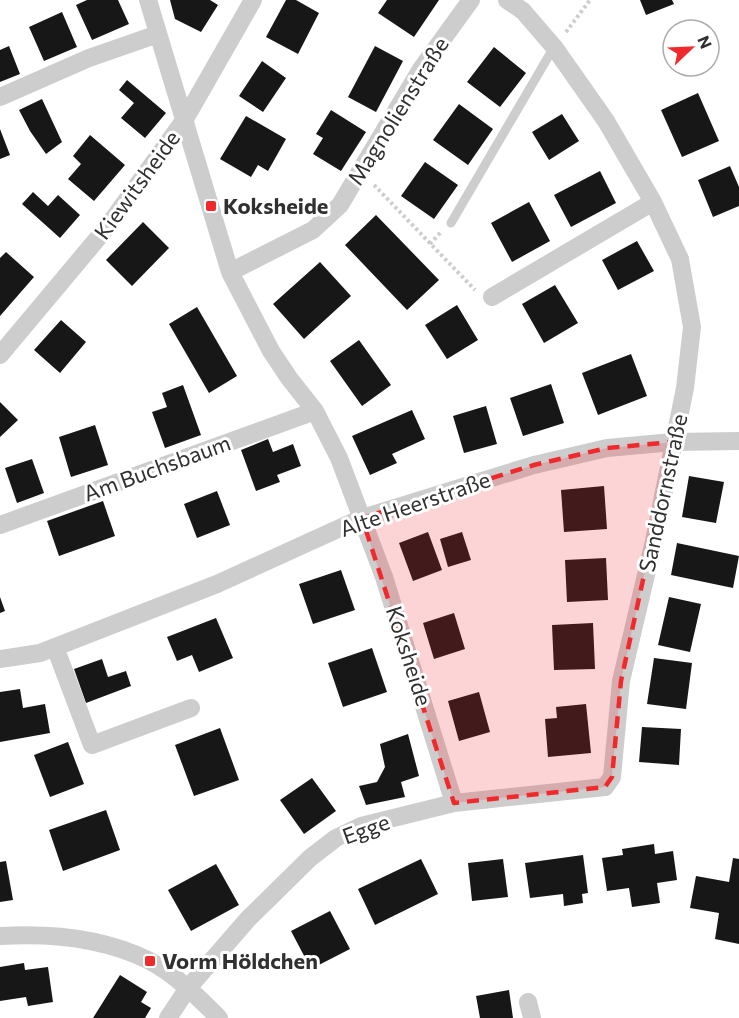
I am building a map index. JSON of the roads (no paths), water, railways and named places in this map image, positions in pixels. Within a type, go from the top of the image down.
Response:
[{"type":"street","name":"Koksheide","points":[[148,0],[230,272],[271,351],[315,411],[339,458],[390,598],[454,803]]},
{"type":"street","name":"Kiewitsheide","points":[[0,355],[108,226],[185,119],[253,0]]},
{"type":"street","name":"Magnolienstraße","points":[[230,272],[313,230],[340,205],[421,69],[471,0]]},
{"type":"street","name":"Sanddornstraße","points":[[507,0],[523,11],[554,47],[606,121],[653,202],[680,259],[692,327],[685,388],[654,541],[621,681],[612,777],[605,787]]},
{"type":"street","points":[[0,97],[89,58],[158,34]]},
{"type":"street","points":[[492,297],[653,202]]},
{"type":"street","name":"Am Buchsbaum","points":[[0,525],[315,411]]},
{"type":"street","name":"Alte Heerstraße","points":[[0,659],[47,650],[217,584],[362,518],[534,465],[607,448],[673,442],[739,441]]},
{"type":"street","points":[[47,650],[92,745],[191,708]]},
{"type":"street","name":"Egge","points":[[188,988],[248,919],[309,858],[336,838],[360,826],[454,803],[605,787]]},
{"type":"street","points":[[0,936],[35,934],[112,945],[150,961],[188,988],[219,1018]]},
{"type":"street","points":[[168,1018],[188,988]]},
{"type":"lane","points":[[451,223],[554,47]]},
{"type":"place","name":"Koksheide","points":[[211,206]]},
{"type":"place","name":"Vorm Höldchen","points":[[150,961]]}]
